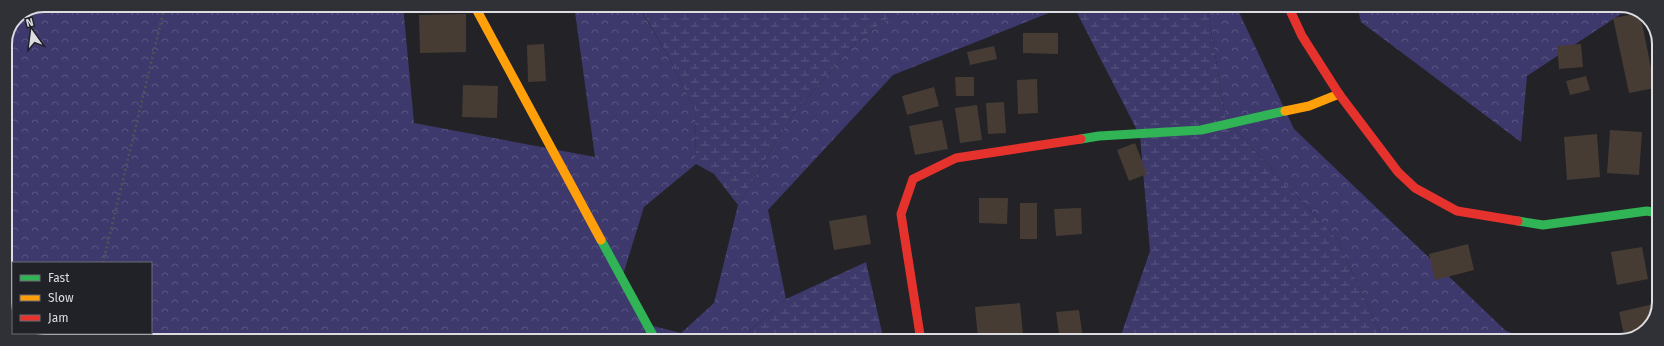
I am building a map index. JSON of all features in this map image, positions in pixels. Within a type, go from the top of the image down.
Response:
[{"type":"street","points":[[478,12],[652,334]]},
{"type":"street","points":[[1291,12],[1302,36],[1340,94],[1398,172],[1415,188],[1457,212],[1543,225],[1647,211],[1652,212]]},
{"type":"street","points":[[920,334],[901,214],[913,178],[956,158],[1098,136],[1201,130],[1309,106],[1340,94]]},
{"type":"path","points":[[103,262],[163,12]]},
{"type":"green space","points":[[44,12],[404,12],[414,123],[595,157],[575,12],[643,12],[667,54],[695,110],[696,164],[644,207],[623,275],[649,325],[681,333],[714,303],[738,205],[793,114],[857,41],[897,12],[1051,12],[893,75],[768,210],[786,299],[746,334],[152,334],[152,262],[12,262],[12,44],[14,32],[21,21],[26,17],[32,14]]},
{"type":"green space","points":[[897,12],[857,41],[793,114],[738,205],[714,174],[696,164],[695,110],[667,54],[643,13]]},
{"type":"green space","points":[[1077,12],[1208,12],[1226,120],[1337,239],[1381,334],[1121,334],[1150,251],[1140,136]]},
{"type":"green space","points":[[1208,12],[1239,12],[1294,129],[1506,331],[1514,334],[1381,334],[1337,239],[1226,120]]},
{"type":"green space","points":[[1358,12],[1623,13],[1527,76],[1521,142],[1361,22]]},
{"type":"green space","points":[[866,262],[882,334],[746,334],[786,299]]},
{"type":"building","points":[[466,14],[466,52],[420,53],[419,15]]},
{"type":"building","points":[[1633,14],[1642,20],[1652,73],[1652,89],[1629,93],[1613,18]]},
{"type":"building","points":[[1023,33],[1058,33],[1058,54],[1023,53]]},
{"type":"building","points":[[544,44],[546,81],[528,82],[527,45]]},
{"type":"building","points":[[1581,44],[1583,67],[1559,69],[1557,46]]},
{"type":"building","points":[[994,46],[997,59],[970,65],[967,52]]},
{"type":"building","points":[[1586,76],[1590,90],[1570,95],[1566,81]]},
{"type":"building","points":[[955,77],[974,77],[974,96],[956,96]]},
{"type":"building","points":[[1037,79],[1038,113],[1018,114],[1017,80]]},
{"type":"building","points":[[463,85],[498,86],[497,118],[462,117]]},
{"type":"building","points":[[934,87],[939,106],[907,115],[902,96]]},
{"type":"building","points":[[1004,102],[1006,133],[988,134],[986,103]]},
{"type":"building","points":[[977,105],[982,140],[960,143],[955,108]]},
{"type":"building","points":[[942,120],[948,149],[915,155],[909,126]]},
{"type":"building","points":[[1610,130],[1642,132],[1639,175],[1607,173]]},
{"type":"building","points":[[1597,134],[1600,177],[1567,180],[1564,137]]},
{"type":"building","points":[[1135,143],[1147,174],[1129,181],[1117,150]]},
{"type":"building","points":[[979,198],[1008,198],[1007,224],[979,223]]},
{"type":"building","points":[[1020,203],[1037,203],[1037,239],[1020,239]]},
{"type":"building","points":[[1081,208],[1082,234],[1056,236],[1054,209]]},
{"type":"building","points":[[866,215],[871,244],[834,250],[829,221]]},
{"type":"building","points":[[1468,244],[1474,270],[1435,280],[1429,254]]},
{"type":"building","points":[[1642,247],[1648,279],[1617,285],[1611,252]]},
{"type":"building","points":[[1020,303],[1023,334],[978,334],[975,307]]},
{"type":"building","points":[[1652,304],[1648,318],[1638,329],[1632,332],[1624,333],[1619,312]]},
{"type":"building","points":[[1079,310],[1082,334],[1059,334],[1056,312]]},
{"type":"traffic: fast","points":[[1081,139],[1099,136],[1201,130],[1285,111]]},
{"type":"traffic: fast","points":[[1518,221],[1543,225],[1647,211],[1652,212]]},
{"type":"traffic: fast","points":[[601,240],[652,334]]},
{"type":"traffic: slow","points":[[478,12],[601,240]]},
{"type":"traffic: slow","points":[[1285,111],[1309,106],[1339,94]]},
{"type":"traffic: jam","points":[[1291,12],[1302,36],[1339,94],[1398,172],[1415,188],[1457,211],[1518,221]]},
{"type":"traffic: jam","points":[[920,334],[901,214],[913,179],[956,158],[1081,139]]}]
